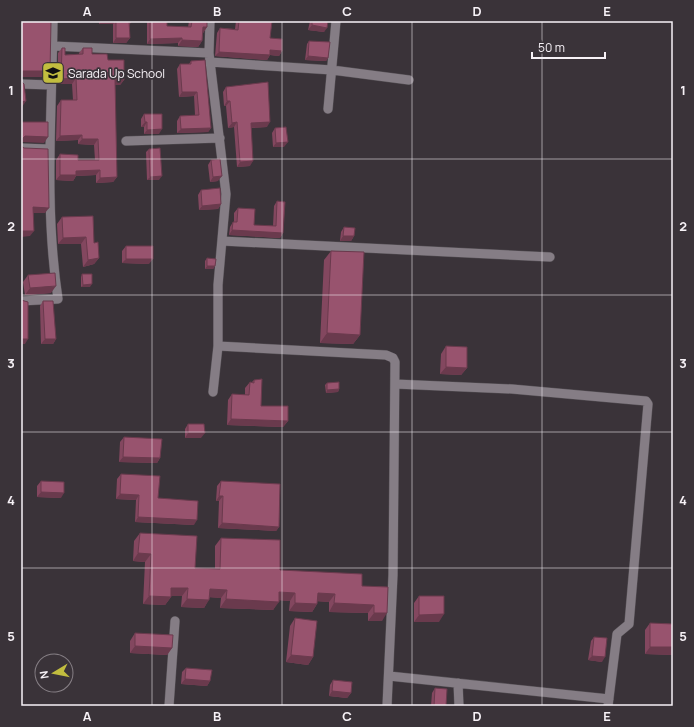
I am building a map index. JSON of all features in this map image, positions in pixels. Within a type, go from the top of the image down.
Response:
[{"type":"street","points":[[21,301],[58,299],[52,247],[49,149],[53,21]]},
{"type":"street","points":[[210,21],[210,58],[226,194],[218,284],[218,346],[213,392]]},
{"type":"street","points":[[328,109],[336,21]]},
{"type":"street","points":[[53,46],[210,58],[332,70],[408,80]]},
{"type":"street","points":[[21,84],[51,85]]},
{"type":"street","points":[[126,141],[220,138]]},
{"type":"street","points":[[21,148],[49,149]]},
{"type":"street","points":[[222,241],[550,257]]},
{"type":"street","points":[[218,346],[386,355],[393,358],[395,362],[393,575],[387,706]]},
{"type":"street","points":[[389,676],[458,683],[608,703],[617,634],[629,624],[647,412],[646,400],[512,388],[395,384]]},
{"type":"street","points":[[169,706],[175,621]]},
{"type":"street","points":[[458,683],[459,706]]},
{"type":"building","points":[[21,21],[51,21],[50,71],[23,71],[21,75]]},
{"type":"building","points":[[116,21],[129,21],[130,38],[116,38]]},
{"type":"building","points":[[150,21],[167,21],[167,26],[191,27],[192,21],[207,21],[207,27],[203,27],[202,41],[182,40],[182,38],[150,39]]},
{"type":"building","points":[[239,21],[272,21],[270,38],[282,39],[282,51],[270,50],[270,55],[219,52],[220,28],[238,30]]},
{"type":"building","points":[[312,21],[328,21],[327,28],[312,25]]},
{"type":"building","points":[[309,41],[330,42],[328,58],[308,56]]},
{"type":"building","points":[[62,48],[65,48],[65,55],[83,54],[83,48],[92,48],[92,54],[107,54],[108,60],[124,60],[124,80],[115,80],[117,177],[100,178],[100,170],[76,171],[76,175],[60,175],[60,154],[78,155],[78,160],[99,160],[98,139],[82,139],[82,135],[60,136],[61,100],[77,100],[76,78],[61,79]]},
{"type":"building","points":[[205,60],[211,128],[181,129],[180,116],[199,115],[197,92],[182,92],[180,64],[191,64],[191,61]]},
{"type":"building","points":[[21,81],[24,84],[26,101],[21,102]]},
{"type":"building","points":[[268,82],[270,122],[251,123],[253,161],[240,162],[237,122],[232,123],[230,101],[227,101],[226,87]]},
{"type":"building","points":[[144,114],[162,114],[162,129],[147,130],[147,122],[145,122]]},
{"type":"building","points":[[21,122],[48,122],[48,137],[25,136],[21,140]]},
{"type":"building","points":[[286,127],[288,142],[276,143],[275,128]]},
{"type":"building","points":[[21,146],[24,148],[48,149],[49,208],[33,207],[34,231],[21,231]]},
{"type":"building","points":[[160,148],[162,176],[150,177],[149,149]]},
{"type":"building","points":[[220,159],[222,176],[213,177],[211,160]]},
{"type":"building","points":[[220,188],[221,204],[202,206],[201,190]]},
{"type":"building","points":[[277,201],[285,202],[283,233],[232,230],[233,222],[237,222],[238,208],[255,209],[254,225],[276,226]]},
{"type":"building","points":[[93,216],[94,243],[98,242],[99,258],[88,260],[86,237],[63,238],[62,217]]},
{"type":"building","points":[[344,227],[355,228],[354,236],[343,236]]},
{"type":"building","points":[[126,246],[153,246],[153,259],[126,259]]},
{"type":"building","points":[[331,251],[364,252],[360,335],[327,333]]},
{"type":"building","points":[[207,258],[216,259],[215,266],[207,266]]},
{"type":"building","points":[[55,273],[56,286],[30,288],[28,275]]},
{"type":"building","points":[[82,274],[92,274],[92,284],[83,285]]},
{"type":"building","points":[[21,300],[28,302],[28,339],[21,339]]},
{"type":"building","points":[[43,301],[53,301],[56,339],[45,339]]},
{"type":"building","points":[[446,346],[467,347],[467,368],[446,367]]},
{"type":"building","points":[[262,379],[261,406],[288,406],[288,421],[231,419],[232,394],[249,395],[250,382],[254,383],[254,380]]},
{"type":"building","points":[[339,382],[339,389],[327,390],[327,383]]},
{"type":"building","points":[[188,424],[204,424],[205,433],[188,433]]},
{"type":"building","points":[[124,437],[162,439],[160,458],[123,457]]},
{"type":"building","points":[[121,474],[160,476],[158,498],[198,501],[197,520],[138,517],[139,495],[120,494]]},
{"type":"building","points":[[41,481],[64,482],[64,493],[41,492]]},
{"type":"building","points":[[221,481],[280,484],[279,527],[222,523],[223,496],[219,496]]},
{"type":"building","points":[[140,533],[197,536],[195,568],[220,569],[221,538],[280,540],[280,570],[362,574],[362,586],[388,587],[387,613],[374,613],[374,605],[334,603],[335,594],[318,593],[317,604],[295,603],[295,593],[279,592],[279,602],[226,599],[227,590],[210,589],[209,600],[187,599],[188,588],[171,588],[171,597],[149,596],[151,554],[138,553]]},
{"type":"building","points":[[419,596],[444,596],[444,614],[419,615]]},
{"type":"building","points":[[295,618],[317,621],[313,657],[291,655]]},
{"type":"building","points":[[650,623],[673,624],[673,647],[650,647]]},
{"type":"building","points":[[135,633],[173,635],[172,648],[135,646]]},
{"type":"building","points":[[594,637],[607,638],[605,657],[592,656]]},
{"type":"building","points":[[186,668],[212,670],[210,681],[185,679]]},
{"type":"building","points":[[333,680],[352,682],[351,693],[332,691]]},
{"type":"building","points":[[435,688],[447,689],[446,706],[434,706]]},
{"type":"place","name":"Sarada Up School","points":[[53,73]]}]
